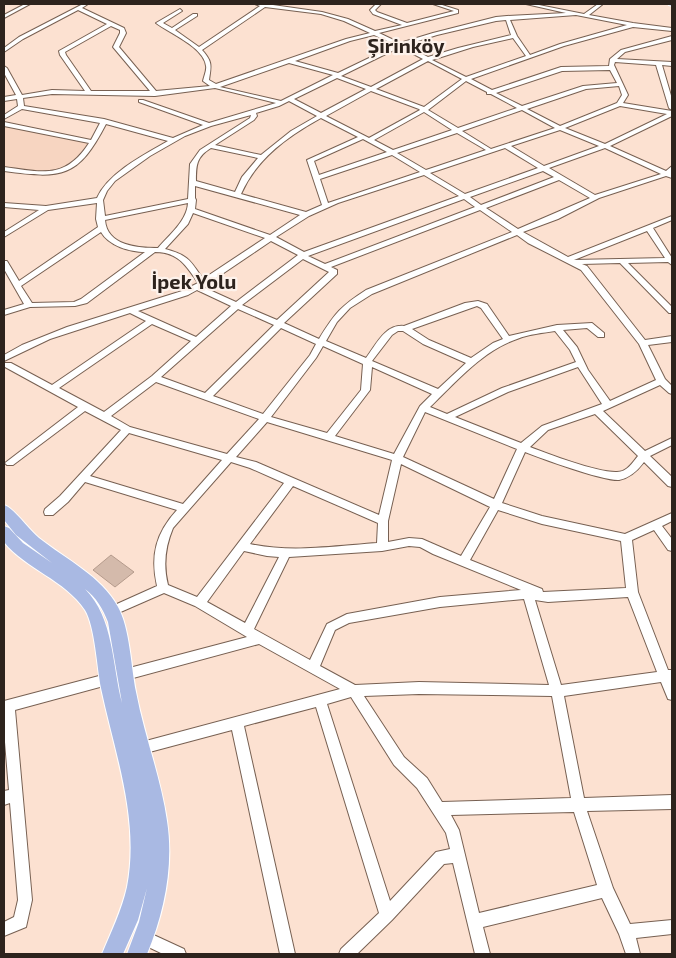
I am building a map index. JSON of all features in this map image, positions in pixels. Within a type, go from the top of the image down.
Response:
[{"type":"main road","points":[[4,510],[21,531],[98,590],[112,611],[116,622],[125,675],[158,821],[160,841],[158,888],[144,938],[137,954]]},
{"type":"main road","points":[[6,538],[77,590],[92,607],[99,630],[107,679],[137,804],[142,850],[142,866],[135,898],[127,922],[112,954]]},
{"type":"street","points":[[4,17],[28,4]]},
{"type":"street","points":[[4,50],[86,4]]},
{"type":"street","points":[[199,50],[260,4],[322,13],[346,20],[374,32],[560,128],[671,173]]},
{"type":"street","points":[[380,4],[372,10],[375,13],[406,24]]},
{"type":"street","points":[[435,4],[456,10],[455,13]]},
{"type":"street","points":[[528,4],[633,25],[672,29]]},
{"type":"street","points":[[584,16],[601,4]]},
{"type":"street","points":[[77,8],[123,31],[117,45],[118,50],[155,94]]},
{"type":"street","points":[[180,10],[159,23],[199,50],[206,58],[209,67],[206,81],[214,87],[286,101],[323,115],[426,172],[531,241],[572,260],[584,268],[643,343],[661,381],[672,390]]},
{"type":"street","points":[[4,99],[52,92],[88,91],[155,94],[189,92],[248,77],[287,61],[374,32],[455,13],[463,16]]},
{"type":"street","points":[[438,393],[368,361],[236,306],[199,285],[184,258],[156,251],[135,250],[118,244],[108,238],[102,228],[100,200],[104,190],[113,180],[173,140],[209,125],[253,113],[286,101],[400,45],[478,23],[507,17],[574,14]]},
{"type":"street","points":[[172,30],[195,15]]},
{"type":"street","points":[[507,17],[514,36],[529,57]]},
{"type":"street","points":[[330,23],[346,20]]},
{"type":"street","points":[[470,20],[478,23]]},
{"type":"street","points":[[88,91],[62,51],[111,24]]},
{"type":"street","points":[[326,206],[310,160],[366,138],[424,110],[464,80],[562,44],[633,25]]},
{"type":"street","points":[[236,195],[240,182],[247,171],[281,140],[323,115],[428,59],[514,36]]},
{"type":"street","points":[[619,104],[625,95],[621,84],[611,68],[612,60],[623,51],[672,39]]},
{"type":"street","points":[[647,44],[672,46]]},
{"type":"street","points":[[612,60],[672,64]]},
{"type":"street","points":[[287,61],[374,88],[424,110],[491,151]]},
{"type":"street","points":[[659,64],[672,108]]},
{"type":"street","points":[[4,68],[21,96],[22,108]]},
{"type":"street","points":[[489,93],[562,69],[611,68]]},
{"type":"street","points":[[4,83],[12,84]]},
{"type":"street","points":[[664,83],[672,85]]},
{"type":"street","points":[[316,178],[585,87],[621,84]]},
{"type":"street","points":[[141,101],[209,125]]},
{"type":"street","points":[[383,521],[253,464],[127,429],[6,362],[24,348],[64,332],[177,296],[199,285],[306,214],[326,206],[560,128],[619,104],[672,114]]},
{"type":"street","points":[[4,116],[22,108],[104,121],[173,140]]},
{"type":"street","points":[[4,312],[29,305],[75,304],[84,301],[156,251],[185,222],[191,210],[194,183],[193,164],[202,151],[252,120],[253,113]]},
{"type":"street","points":[[104,417],[155,378],[236,306],[303,255],[542,167],[605,146],[672,114]]},
{"type":"street","points":[[4,169],[43,174],[61,171],[82,161],[104,121]]},
{"type":"street","points":[[4,124],[94,142]]},
{"type":"street","points":[[209,146],[264,157]]},
{"type":"street","points":[[506,146],[595,198]]},
{"type":"street","points":[[163,588],[159,572],[162,540],[169,526],[265,418],[322,343],[334,321],[347,306],[369,292],[595,198],[671,173]]},
{"type":"street","points":[[325,267],[479,207],[560,178]]},
{"type":"street","points":[[194,183],[306,214]]},
{"type":"street","points":[[4,205],[46,208],[100,200]]},
{"type":"street","points":[[100,219],[193,200]]},
{"type":"street","points":[[4,235],[46,208]]},
{"type":"street","points":[[191,210],[270,237],[334,272],[207,396]]},
{"type":"street","points":[[572,260],[672,218]]},
{"type":"street","points":[[19,284],[102,228]]},
{"type":"street","points":[[649,228],[671,262]]},
{"type":"street","points":[[572,260],[671,262]]},
{"type":"street","points":[[622,261],[672,311]]},
{"type":"street","points":[[4,263],[19,284],[29,305]]},
{"type":"street","points":[[405,329],[478,303],[484,306],[508,340]]},
{"type":"street","points":[[129,310],[198,341]]},
{"type":"street","points":[[53,388],[152,320]]},
{"type":"street","points":[[382,546],[383,521],[397,458],[423,408],[438,393],[472,362],[496,345],[516,336],[557,328],[589,325],[601,335]]},
{"type":"street","points":[[329,437],[365,390],[368,361],[389,333],[397,328],[405,329],[426,342],[472,362]]},
{"type":"street","points":[[557,328],[574,349],[580,363],[608,405]]},
{"type":"street","points":[[643,343],[672,339]]},
{"type":"street","points":[[448,417],[505,390],[580,363]]},
{"type":"street","points":[[155,378],[265,418],[397,458],[496,504],[542,520],[626,538],[672,517]]},
{"type":"street","points":[[464,560],[496,504],[523,447],[545,428],[597,410],[661,381]]},
{"type":"street","points":[[10,464],[85,406]]},
{"type":"street","points":[[423,408],[539,454],[591,471],[619,476],[632,470],[644,455],[672,442]]},
{"type":"street","points":[[597,410],[672,483]]},
{"type":"street","points":[[49,512],[127,429]]},
{"type":"street","points":[[83,478],[184,508]]},
{"type":"street","points":[[199,603],[291,481]]},
{"type":"street","points":[[656,525],[672,547]]},
{"type":"street","points":[[626,538],[632,592],[669,676],[672,695]]},
{"type":"street","points":[[241,546],[267,552],[286,553],[382,546],[409,542],[422,543],[437,551],[464,560],[548,596]]},
{"type":"street","points":[[247,632],[286,553]]},
{"type":"street","points":[[163,588],[199,603],[227,618],[247,632],[261,638],[354,691],[400,761],[422,783],[452,830],[482,954]]},
{"type":"street","points":[[112,611],[136,602],[163,588]]},
{"type":"street","points":[[313,667],[326,633],[331,627],[347,619],[440,602],[528,594],[548,596],[632,592]]},
{"type":"street","points":[[528,594],[557,691],[579,806],[606,890],[626,932],[633,954]]},
{"type":"street","points":[[4,929],[20,922],[25,900],[10,796],[6,706],[261,638]]},
{"type":"street","points":[[142,748],[354,691],[419,688],[557,691],[669,676]]},
{"type":"street","points":[[320,700],[387,915]]},
{"type":"street","points":[[236,723],[287,954]]},
{"type":"street","points":[[438,809],[672,802]]},
{"type":"street","points":[[346,954],[387,915],[441,857],[457,856]]},
{"type":"street","points":[[475,921],[606,890]]},
{"type":"street","points":[[626,932],[672,927]]},
{"type":"street","points":[[144,938],[179,954]]},
{"type":"shaded area","points":[[4,126],[90,144],[84,155],[59,171],[39,172],[4,168]]},
{"type":"building","points":[[111,555],[134,572],[115,587],[93,570]]},
{"type":"district","name":"Şirinköy","points":[[406,45]]},
{"type":"district","name":"İpek Yolu","points":[[194,281]]}]
